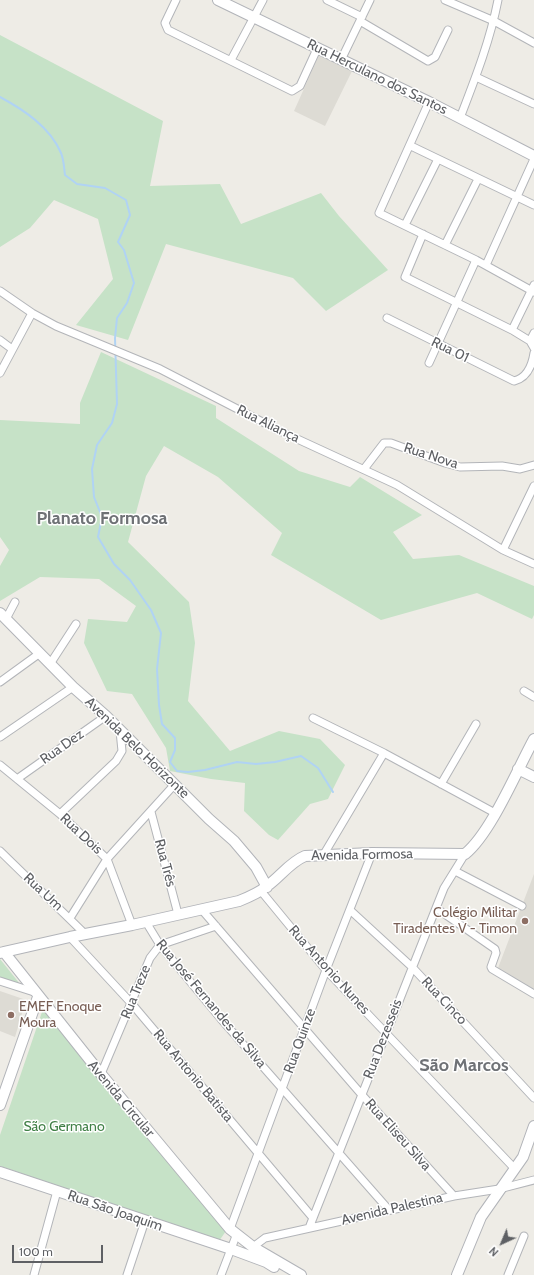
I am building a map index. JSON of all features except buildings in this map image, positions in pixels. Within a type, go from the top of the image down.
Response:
[{"type":"main road","name":"Rua Herculano dos Santos","points":[[221,0],[318,49],[429,102],[534,157]]},
{"type":"main road","name":"Avenida Belo Horizonte","points":[[2,616],[73,687],[106,716],[248,855],[264,889]]},
{"type":"main road","points":[[465,854],[475,845],[495,813],[534,739]]},
{"type":"main road","points":[[518,769],[534,777]]},
{"type":"main road","name":"Avenida Formosa","points":[[1,951],[132,926],[178,914],[239,901],[264,889],[300,858],[309,855],[372,853],[465,854]]},
{"type":"main road","name":"Avenida Circular","points":[[1,951],[233,1232],[253,1247],[301,1275]]},
{"type":"main road","points":[[0,1106],[36,994]]},
{"type":"main road","points":[[457,1275],[481,1217],[499,1189],[515,1169],[526,1150],[534,1126]]},
{"type":"main road","name":"Rua São Joaquim","points":[[0,1172],[231,1249],[266,1262],[287,1275]]},
{"type":"street","points":[[176,0],[166,23],[168,30],[292,90],[296,90],[300,86],[318,49]]},
{"type":"street","points":[[230,60],[263,0]]},
{"type":"street","points":[[327,0],[361,19],[428,61],[436,57],[448,30]]},
{"type":"street","points":[[341,60],[370,0]]},
{"type":"street","points":[[445,0],[494,21],[534,43]]},
{"type":"street","points":[[460,118],[476,77],[494,21],[498,0]]},
{"type":"street","points":[[476,77],[534,104]]},
{"type":"street","points":[[429,102],[411,146],[379,213],[533,289],[512,330]]},
{"type":"street","points":[[411,146],[534,205]]},
{"type":"street","points":[[486,265],[534,157]]},
{"type":"street","points":[[405,225],[438,159]]},
{"type":"street","points":[[445,245],[478,179]]},
{"type":"street","points":[[423,234],[405,277],[512,330],[530,341],[534,348]]},
{"type":"street","points":[[430,363],[458,304],[476,260]]},
{"type":"street","name":"Rua Aliança","points":[[0,290],[32,313],[56,326],[160,369],[280,431],[397,485],[504,550],[534,564]]},
{"type":"street","points":[[0,373],[32,313]]},
{"type":"street","name":"Rua 01","points":[[386,318],[514,381],[521,379],[532,365],[534,353]]},
{"type":"street","points":[[530,341],[534,333]]},
{"type":"street","points":[[0,340],[12,349]]},
{"type":"street","name":"Rua Nova","points":[[364,469],[384,443],[391,443],[460,467],[502,466],[520,469],[534,465]]},
{"type":"street","points":[[504,550],[534,486]]},
{"type":"street","points":[[2,616],[15,602]]},
{"type":"street","points":[[50,664],[76,624]]},
{"type":"street","points":[[0,682],[40,653]]},
{"type":"street","points":[[0,737],[73,687]]},
{"type":"street","points":[[524,691],[534,697]]},
{"type":"street","name":"Rua Dez","points":[[17,779],[106,716]]},
{"type":"street","points":[[313,718],[384,753],[495,813]]},
{"type":"street","points":[[441,784],[476,724]]},
{"type":"street","points":[[60,814],[116,761],[122,750],[120,731]]},
{"type":"street","points":[[324,854],[384,753]]},
{"type":"street","name":"Rua Dois","points":[[0,765],[60,814],[107,859],[132,926]]},
{"type":"street","points":[[70,918],[107,859],[175,784]]},
{"type":"street","name":"Rua Três","points":[[151,812],[178,914]]},
{"type":"street","name":"Rua Um","points":[[0,852],[85,934]]},
{"type":"street","name":"Rua Quinze","points":[[233,1232],[304,1027],[372,853]]},
{"type":"street","name":"Rua Dezesseis","points":[[309,1228],[444,888],[465,854]]},
{"type":"street","points":[[455,871],[522,906]]},
{"type":"street","name":"Rua Antonio Nunes","points":[[264,889],[326,970],[515,1169]]},
{"type":"street","points":[[436,908],[495,949],[496,953],[492,963],[492,969],[534,994]]},
{"type":"street","name":"Rua Eliseu Silva","points":[[202,910],[362,1095],[454,1196]]},
{"type":"street","name":"Rua Cinco","points":[[350,910],[412,967],[534,1098]]},
{"type":"street","name":"Rua José Fernandes da Silva","points":[[146,922],[160,945],[282,1089],[389,1210]]},
{"type":"street","points":[[160,945],[216,926]]},
{"type":"street","name":"Rua Antonio Batista","points":[[70,937],[132,1004],[313,1218]]},
{"type":"street","name":"Rua Treze","points":[[101,1074],[132,1004],[150,958],[160,945]]},
{"type":"street","points":[[0,981],[36,994]]},
{"type":"street","name":"Avenida Palestina","points":[[253,1247],[265,1238],[454,1196],[499,1189],[534,1180]]},
{"type":"street","points":[[34,1275],[57,1191]]},
{"type":"street","points":[[127,1275],[145,1221]]},
{"type":"street","points":[[221,1275],[231,1249],[233,1232]]},
{"type":"street","points":[[508,1275],[524,1236]]},
{"type":"shaded area","points":[[320,53],[353,69],[325,126],[294,111]]},
{"type":"shaded area","name":"Colégio Militar Tiradentes V - Timon","points":[[534,874],[534,989],[498,968]]},
{"type":"shaded area","name":"EMEF Enoque Moura","points":[[0,991],[26,1000],[15,1037],[0,1031]]},
{"type":"green space","points":[[0,35],[163,121],[150,186],[220,184],[241,224],[321,193],[339,216],[388,270],[326,311],[293,278],[166,244],[128,340],[76,325],[113,279],[98,219],[54,200],[30,228],[0,247]]},
{"type":"green space","points":[[101,352],[216,406],[216,418],[299,471],[350,487],[360,477],[422,515],[393,532],[413,559],[459,555],[534,586],[534,615],[532,619],[477,593],[381,620],[271,555],[282,533],[218,477],[164,446],[146,476],[128,542],[189,602],[195,643],[188,701],[230,751],[279,731],[320,739],[345,765],[328,799],[310,804],[278,840],[269,835],[244,811],[245,783],[211,779],[170,771],[166,748],[132,694],[107,691],[84,643],[88,619],[127,622],[136,606],[99,579],[40,577],[0,601],[0,566],[9,550],[0,537],[0,420],[80,424],[80,403]]},
{"type":"green space","points":[[0,959],[20,984],[0,977]]},
{"type":"green space","name":"São Germano","points":[[43,1009],[226,1231],[219,1241],[0,1166],[0,1135]]},
{"type":"waterway","points":[[0,97],[35,120],[50,135],[62,156],[65,175],[77,184],[105,188],[126,200],[130,215],[118,242],[124,250],[134,283],[127,303],[117,318],[115,338],[117,404],[112,423],[97,445],[92,469],[94,497],[102,517],[98,537],[114,564],[130,580],[151,610],[161,633],[157,669],[159,705],[162,724],[175,738],[175,750],[170,762],[177,771],[188,772],[205,770],[237,762],[256,764],[275,762],[301,756],[318,768],[333,792]]},
{"type":"place","name":"Colégio Militar Tiradentes V - Timon","points":[[525,921]]},
{"type":"place","name":"EMEF Enoque Moura","points":[[11,1015]]},
{"type":"district","name":"Planato Formosa","points":[[102,519]]},
{"type":"district","name":"São Marcos","points":[[464,1066]]}]
